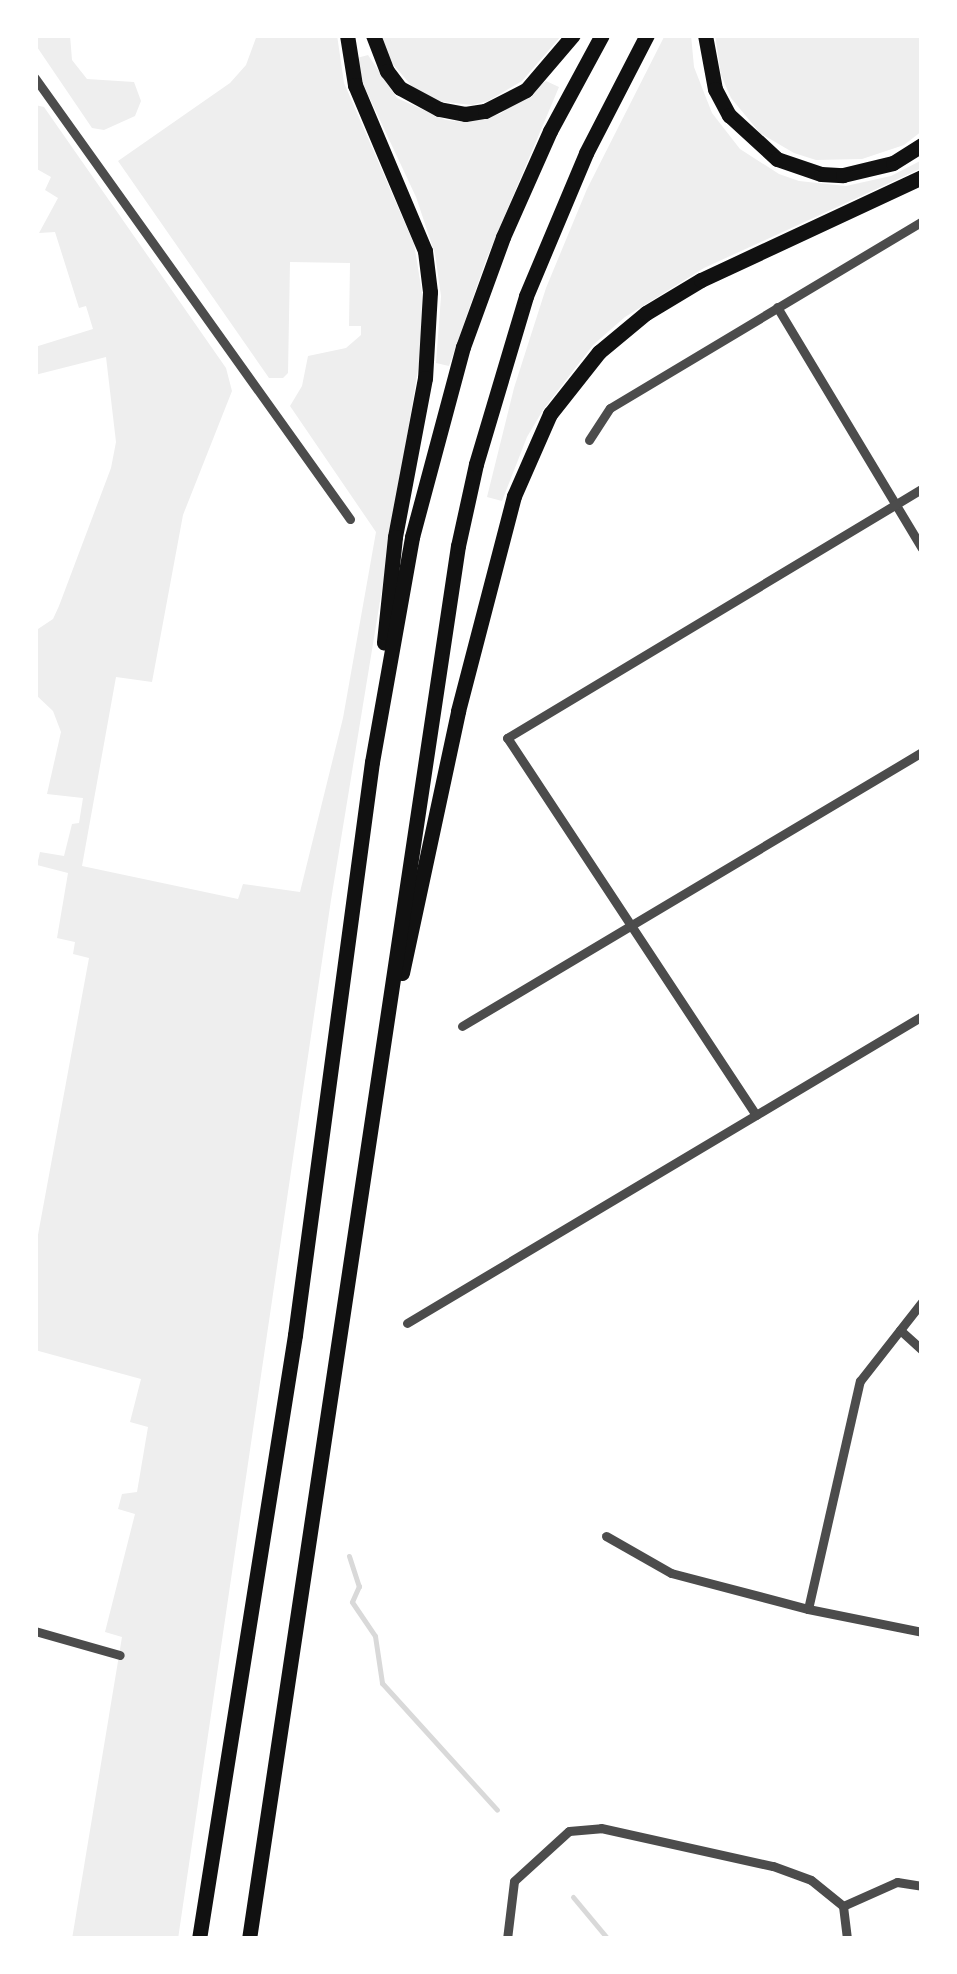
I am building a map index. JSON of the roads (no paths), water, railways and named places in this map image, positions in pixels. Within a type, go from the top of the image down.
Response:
[{"type":"highway","points":[[199,1939],[295,1335],[372,762],[395,537],[430,336],[425,251],[355,85],[347,35]]},
{"type":"highway","points":[[373,35],[386,71],[400,88],[439,110],[465,114],[485,111],[526,90],[574,35]]},
{"type":"highway","points":[[372,762],[412,536],[462,347],[524,187],[602,35]]},
{"type":"highway","points":[[249,1939],[380,1070],[422,762],[458,546],[476,464],[526,296],[586,153],[647,35]]},
{"type":"highway","points":[[705,35],[715,90],[729,115],[777,159],[822,174],[842,175],[893,164],[922,144]]},
{"type":"highway","points":[[380,1070],[458,711],[514,496],[550,414],[599,352],[646,312],[701,280],[922,177]]},
{"type":"street","points":[[35,78],[350,519]]},
{"type":"street","points":[[589,440],[610,408],[922,220]]},
{"type":"street","points":[[777,307],[922,548]]},
{"type":"street","points":[[756,1115],[507,738],[922,489]]},
{"type":"street","points":[[462,1026],[922,752]]},
{"type":"street","points":[[407,1323],[922,1016]]},
{"type":"street","points":[[808,1609],[860,1381],[922,1302]]},
{"type":"street","points":[[900,1330],[922,1350]]},
{"type":"street","points":[[606,1536],[671,1573],[808,1609],[922,1632]]},
{"type":"street","points":[[35,1630],[120,1655]]},
{"type":"street","points":[[507,1939],[514,1881],[570,1832],[601,1828],[773,1866],[811,1880],[843,1906],[847,1939]]},
{"type":"street","points":[[843,1906],[897,1882],[922,1886]]},
{"type":"waterway","points":[[349,1556],[359,1586],[352,1602],[375,1636],[382,1683],[497,1810]]},
{"type":"waterway","points":[[573,1897],[608,1939]]}]
